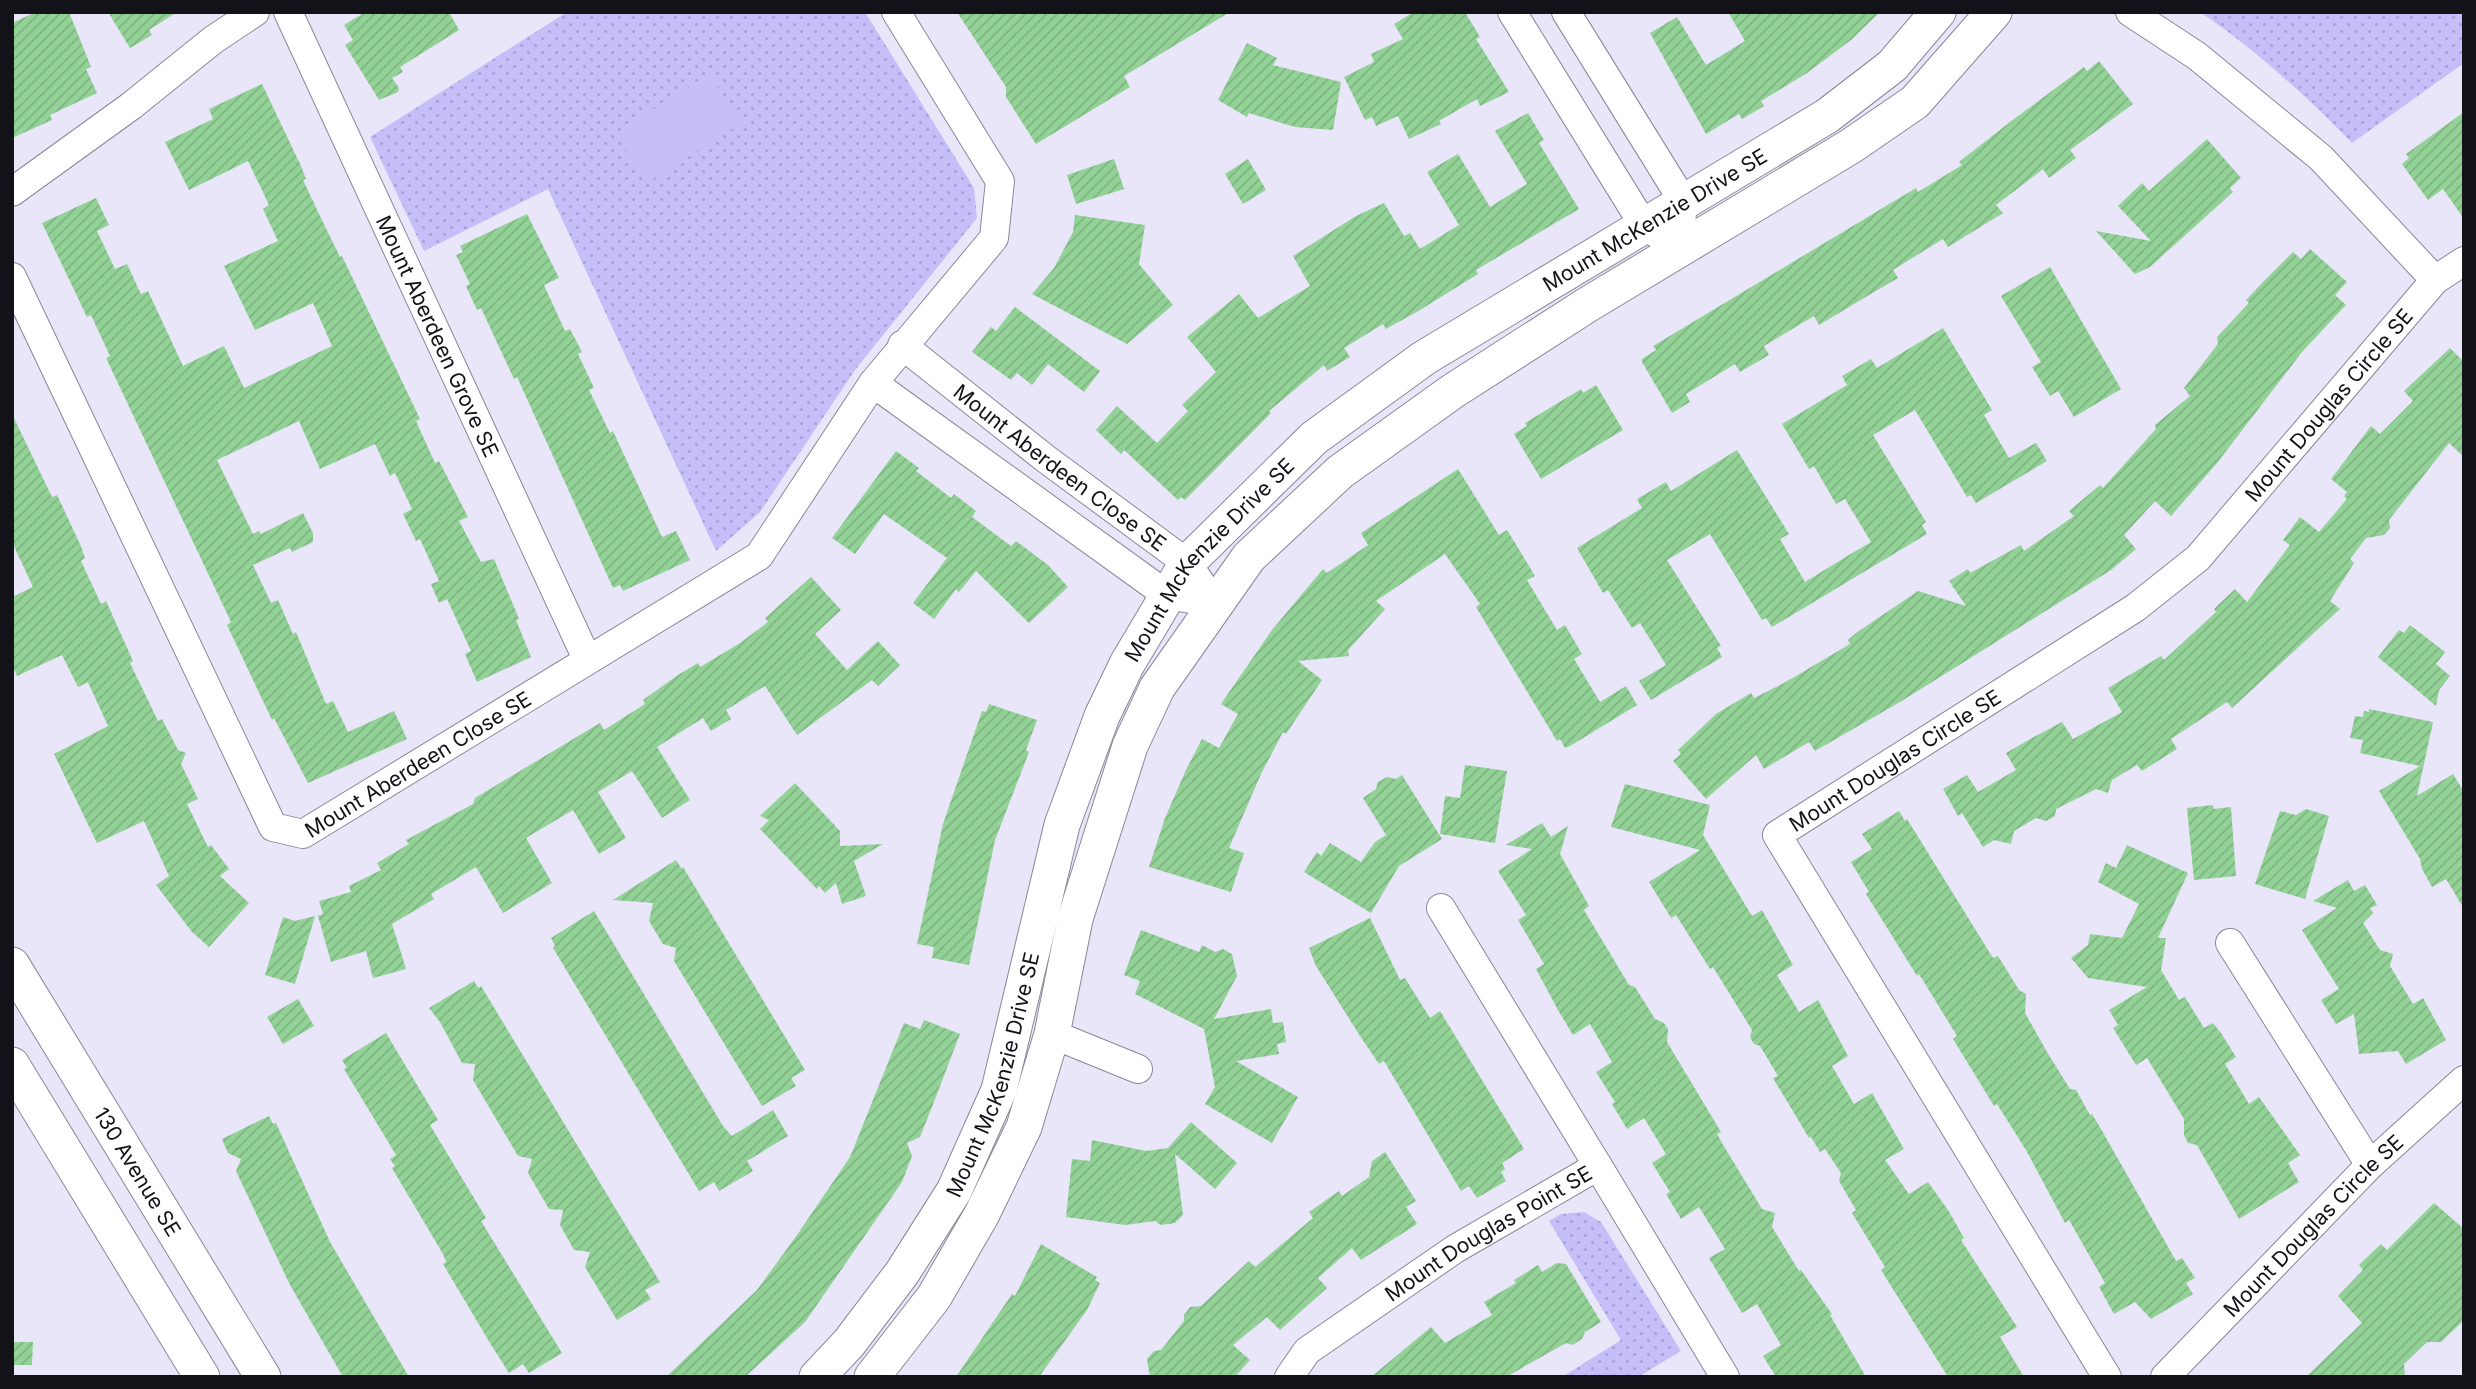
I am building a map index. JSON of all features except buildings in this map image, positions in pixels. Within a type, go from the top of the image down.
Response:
[{"type":"street","points":[[12,192],[131,106],[213,40],[255,12]]},
{"type":"street","name":"Mount Aberdeen Grove SE","points":[[288,12],[587,659]]},
{"type":"street","name":"Mount Aberdeen Close SE","points":[[12,277],[273,827],[303,834],[759,556],[873,383],[994,238],[1000,181],[896,12]]},
{"type":"street","points":[[1512,12],[1643,224],[1679,249]]},
{"type":"street","points":[[1566,12],[1683,201],[1679,249]]},
{"type":"street","name":"Mount McKenzie Drive SE","points":[[817,1377],[849,1343],[902,1273],[954,1191],[966,1166],[999,1090],[1062,825],[1102,716],[1127,664],[1187,563],[1314,438],[1424,358],[1643,224],[1827,116],[1892,66],[1938,12]]},
{"type":"street","name":"Mount McKenzie Drive SE","points":[[872,1377],[933,1297],[982,1214],[1024,1127],[1052,1034],[1075,919],[1130,746],[1157,688],[1249,556],[1340,472],[1464,384],[1679,249],[1851,146],[1915,102],[1994,12]]},
{"type":"street","points":[[2130,12],[2197,55],[2321,158],[2435,280]]},
{"type":"street","name":"Mount Douglas Circle SE","points":[[2107,1377],[1777,835],[2124,615],[2199,558],[2435,280],[2464,261]]},
{"type":"street","name":"Mount Aberdeen Close SE","points":[[902,345],[1046,459],[1187,563],[1214,603]]},
{"type":"street","name":"Mount Aberdeen Close SE","points":[[873,383],[1167,595],[1214,603]]},
{"type":"street","points":[[1441,908],[1598,1167]]},
{"type":"street","points":[[2230,943],[2370,1165]]},
{"type":"street","name":"130 Avenue SE","points":[[12,965],[263,1377]]},
{"type":"street","points":[[1052,1034],[1138,1069]]},
{"type":"street","points":[[12,1065],[202,1377]]},
{"type":"street","name":"Mount Douglas Circle SE","points":[[2165,1377],[2370,1165],[2464,1080]]},
{"type":"street","name":"Mount Douglas Point SE","points":[[1289,1377],[1307,1351],[1455,1249],[1598,1167],[1725,1377]]},
{"type":"shaded area","points":[[567,12],[865,12],[974,188],[977,218],[855,370],[760,512],[716,551],[548,189],[424,251],[370,137]]},
{"type":"shaded area","points":[[2200,12],[2464,12],[2464,63],[2352,143],[2279,74]]},
{"type":"shaded area","points":[[709,74],[741,123],[647,183],[615,134]]},
{"type":"shaded area","points":[[1584,1212],[1601,1222],[1681,1351],[1638,1377],[1562,1377],[1621,1340],[1549,1221],[1561,1214]]}]
